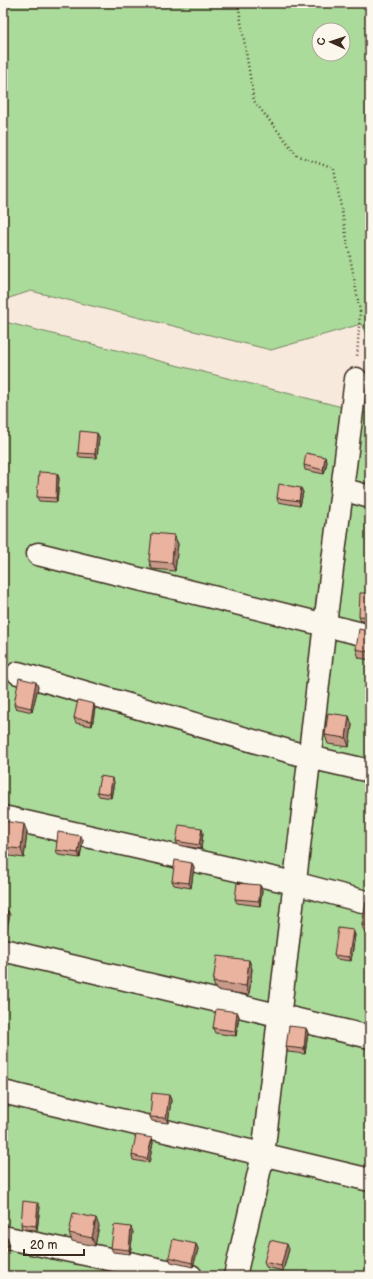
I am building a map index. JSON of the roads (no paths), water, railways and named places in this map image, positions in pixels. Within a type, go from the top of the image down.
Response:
[{"type":"street","points":[[235,1276],[263,1155],[278,1015],[356,379]]},
{"type":"street","points":[[342,489],[370,497]]},
{"type":"street","points":[[38,554],[370,636]]},
{"type":"street","points":[[18,672],[309,757],[370,771]]},
{"type":"street","points":[[3,817],[294,883],[370,903]]},
{"type":"street","points":[[3,950],[370,1037]]},
{"type":"street","points":[[3,1092],[370,1180]]},
{"type":"street","points":[[3,1237],[191,1276]]}]
